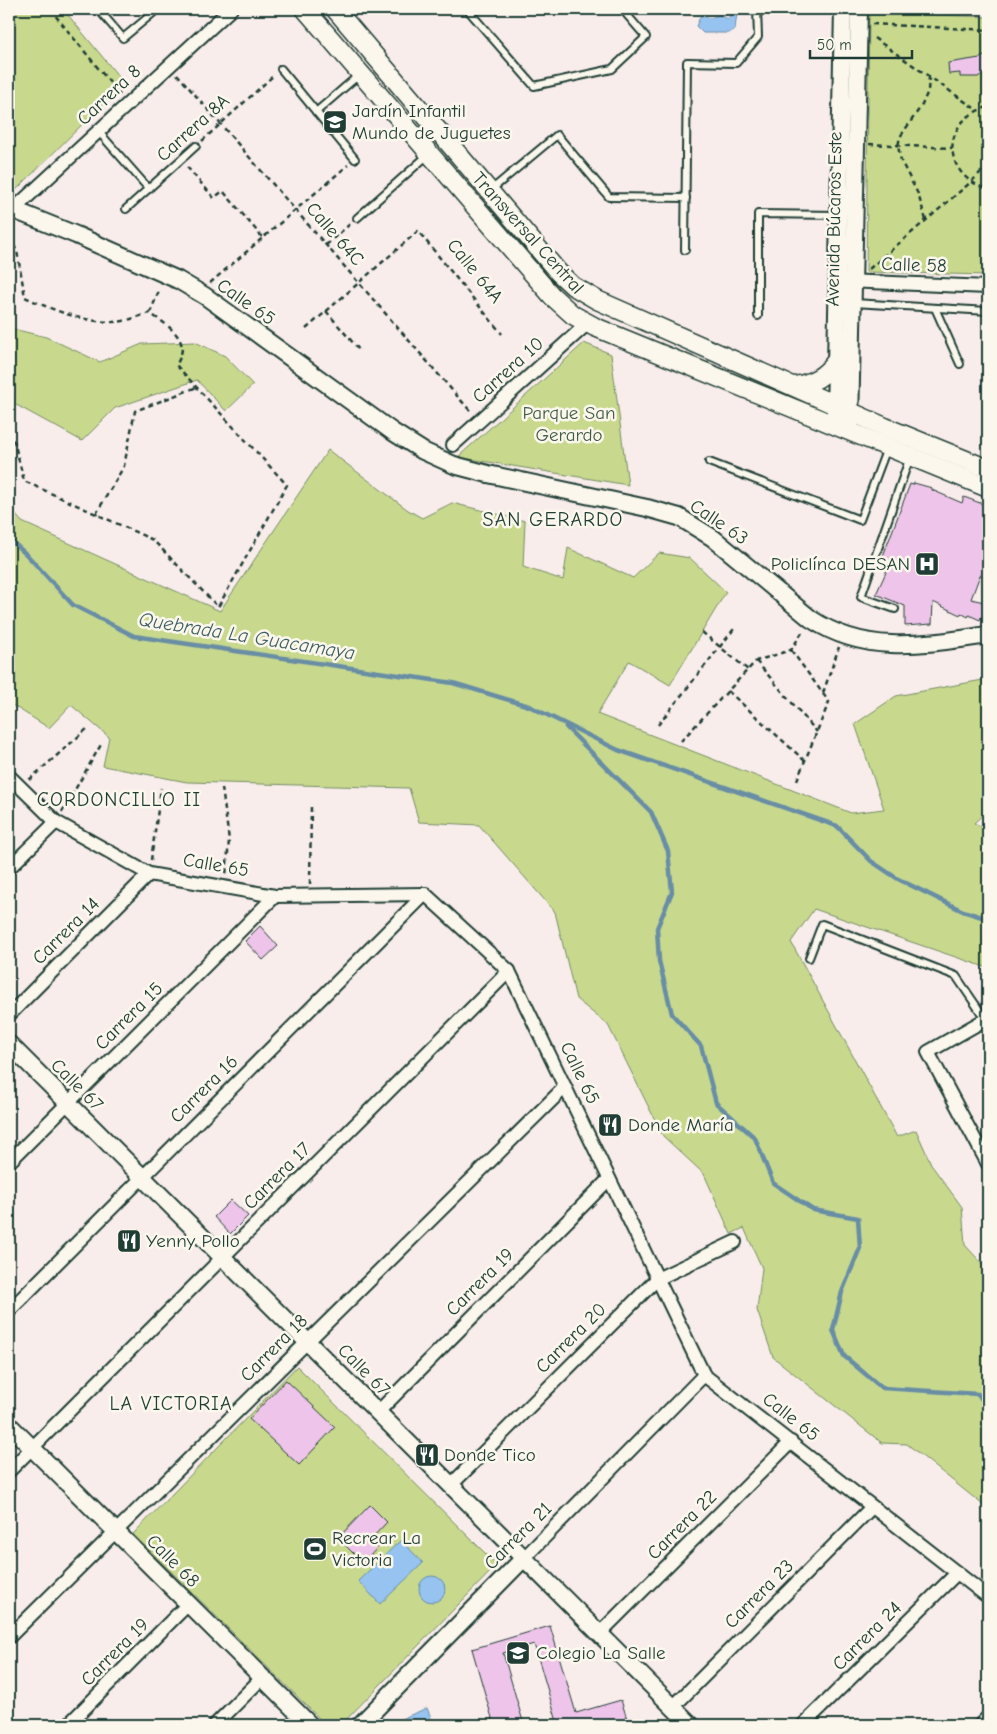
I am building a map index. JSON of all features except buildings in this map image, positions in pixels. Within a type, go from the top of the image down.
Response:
[{"type":"main road","name":"Transversal Central","points":[[305,9],[564,308],[588,323],[988,488]]},
{"type":"main road","name":"Transversal Central","points":[[335,9],[559,273],[573,286],[597,300],[843,408],[988,469]]},
{"type":"main road","points":[[795,386],[816,380],[831,368],[836,361]]},
{"type":"street","name":"Carrera 8","points":[[11,209],[98,132],[231,9]]},
{"type":"street","name":"Avenida Búcaros Este","points":[[842,428],[852,303],[845,281],[839,215],[844,9]]},
{"type":"street","name":"Avenida Búcaros Este","points":[[843,408],[836,361],[845,281],[856,144],[858,20]]},
{"type":"street","name":"Calle 65","points":[[11,209],[76,235],[165,275],[205,296],[393,432],[438,459]]},
{"type":"street","name":"Calle 58","points":[[845,281],[988,287]]},
{"type":"street","name":"Carrera 10","points":[[453,445],[588,323]]},
{"type":"street","name":"Calle 63","points":[[438,459],[488,474],[647,508],[679,518],[713,538],[811,620],[843,637],[862,641],[906,645],[988,635]]},
{"type":"street","name":"Calle 65","points":[[9,776],[56,822],[149,874],[275,896],[425,894],[509,971],[704,1375],[988,1597]]},
{"type":"street","points":[[9,868],[56,822]]},
{"type":"street","name":"Carrera 14","points":[[9,1015],[149,874]]},
{"type":"street","name":"Carrera 16","points":[[9,1311],[425,894]]},
{"type":"street","name":"Carrera 15","points":[[9,1162],[275,896]]},
{"type":"street","name":"Carrera 17","points":[[9,1471],[509,971]]},
{"type":"street","points":[[987,1019],[928,1052],[988,1164]]},
{"type":"street","name":"Calle 67","points":[[9,1044],[691,1725]]},
{"type":"street","name":"Carrera 18","points":[[9,1637],[565,1086]]},
{"type":"street","name":"Carrera 19","points":[[378,1412],[609,1179]]},
{"type":"street","name":"Carrera 20","points":[[451,1485],[657,1279],[735,1242]]},
{"type":"street","name":"Carrera 21","points":[[360,1725],[704,1375]]},
{"type":"street","name":"Calle 68","points":[[9,1426],[310,1725]]},
{"type":"street","name":"Carrera 22","points":[[600,1634],[791,1442]]},
{"type":"street","name":"Carrera 23","points":[[673,1707],[872,1506]]},
{"type":"street","name":"Carrera 24","points":[[802,1725],[957,1572]]},
{"type":"street","name":"Carrera 19","points":[[68,1725],[188,1604]]},
{"type":"street","points":[[215,1725],[262,1678]]},
{"type":"street","points":[[980,1725],[988,1717]]},
{"type":"lane","points":[[98,9],[123,38],[158,9]]},
{"type":"lane","points":[[467,9],[534,86],[612,69],[646,37],[622,9]]},
{"type":"lane","points":[[685,250],[687,62],[736,63],[758,37],[758,9]]},
{"type":"lane","points":[[281,69],[355,159]]},
{"type":"lane","points":[[316,112],[361,74]]},
{"type":"lane","points":[[98,132],[149,189]]},
{"type":"lane","points":[[490,191],[557,135],[609,197],[686,198]]},
{"type":"lane","name":"Carrera 8A","points":[[126,209],[196,146]]},
{"type":"lane","points":[[357,218],[430,153]]},
{"type":"lane","points":[[758,316],[758,214],[839,215]]},
{"type":"lane","points":[[852,303],[988,311]]},
{"type":"lane","points":[[935,308],[960,364]]},
{"type":"lane","points":[[709,462],[860,520],[888,447]]},
{"type":"lane","points":[[895,609],[861,596],[911,456]]},
{"type":"lane","points":[[809,958],[822,924],[956,976],[987,1019]]},
{"type":"path","points":[[50,9],[127,104]]},
{"type":"path","points":[[858,20],[988,30]]},
{"type":"path","points":[[858,20],[929,77],[976,110]]},
{"type":"path","name":"Calle 64C","points":[[169,65],[480,421]]},
{"type":"path","name":"Carrera 8A","points":[[196,146],[281,69]]},
{"type":"path","points":[[926,220],[918,194],[901,161],[898,146],[900,137],[922,105],[928,91],[929,77]]},
{"type":"path","points":[[988,107],[976,110],[966,118],[957,128],[953,141],[953,155],[957,168],[965,178],[976,186],[988,190]]},
{"type":"path","points":[[856,144],[953,148]]},
{"type":"path","points":[[210,283],[355,159]]},
{"type":"path","points":[[181,160],[214,198],[223,191],[263,238]]},
{"type":"path","points":[[845,281],[926,220],[988,165]]},
{"type":"path","points":[[326,245],[357,218]]},
{"type":"path","name":"Calle 64A","points":[[359,283],[418,231],[502,334]]},
{"type":"path","points":[[9,238],[17,251],[25,297],[51,310],[91,320],[122,321],[150,313],[168,325],[179,339],[182,353],[176,365],[287,485],[218,607],[153,540],[24,481],[14,441],[9,438]]},
{"type":"path","points":[[150,313],[165,275]]},
{"type":"path","points":[[306,329],[359,283]]},
{"type":"path","points":[[326,311],[360,351]]},
{"type":"path","points":[[96,514],[124,466],[135,411],[197,388]]},
{"type":"path","points":[[681,741],[756,661],[791,650],[811,620]]},
{"type":"path","points":[[658,725],[734,629]]},
{"type":"path","points":[[702,632],[748,670]]},
{"type":"path","points":[[822,693],[843,637]]},
{"type":"path","points":[[791,650],[829,702],[797,780]]},
{"type":"path","points":[[756,661],[817,732]]},
{"type":"path","points":[[728,691],[805,761]]},
{"type":"path","points":[[9,715],[12,711]]},
{"type":"path","points":[[20,787],[88,728]]},
{"type":"path","points":[[56,822],[102,743]]},
{"type":"path","points":[[149,874],[160,788]]},
{"type":"path","points":[[222,788],[229,840],[225,888]]},
{"type":"path","points":[[310,895],[311,805]]},
{"type":"green space","points":[[9,9],[63,9],[124,83],[9,197]]},
{"type":"green space","points":[[869,12],[988,17],[988,275],[866,272]]},
{"type":"green space","points":[[9,328],[46,337],[100,362],[142,344],[195,342],[225,356],[253,385],[226,411],[197,380],[115,408],[82,441],[9,401]]},
{"type":"green space","name":"Parque San Gerardo","points":[[584,343],[611,354],[628,485],[458,457]]},
{"type":"green space","points":[[328,450],[408,510],[422,518],[452,503],[525,521],[523,567],[563,580],[568,548],[633,578],[659,553],[690,558],[726,592],[670,685],[629,661],[597,714],[851,813],[884,809],[855,724],[896,696],[988,679],[988,810],[974,823],[988,830],[988,968],[814,909],[791,942],[897,1137],[916,1130],[932,1166],[962,1207],[965,1245],[988,1270],[988,1509],[907,1444],[882,1443],[773,1357],[757,1310],[762,1268],[744,1228],[731,1234],[704,1174],[663,1136],[608,1025],[576,999],[555,912],[479,825],[419,822],[409,788],[187,782],[103,766],[109,737],[71,705],[49,728],[9,703],[9,507],[22,522],[220,611]]},
{"type":"green space","name":"Recrear La Victoria","points":[[297,1366],[497,1565],[341,1725],[326,1725],[133,1534]]},
{"type":"water","points":[[733,10],[737,13],[735,29],[729,33],[703,33],[696,26],[701,15],[710,18],[719,15],[728,19]]},
{"type":"water","points":[[401,1540],[423,1563],[380,1604],[358,1581]]},
{"type":"water","points":[[432,1576],[441,1580],[445,1589],[441,1598],[432,1602],[423,1598],[419,1589],[423,1580]]},
{"type":"water","points":[[427,1708],[434,1725],[404,1725],[401,1719]]},
{"type":"waterway","name":"Quebrada La Guacamaya","points":[[9,539],[27,555],[73,605],[134,636],[453,683],[529,706],[618,750],[837,826],[871,861],[898,879],[963,911],[988,919]]},
{"type":"waterway","points":[[566,727],[651,812],[668,851],[672,892],[657,928],[659,961],[672,1014],[701,1046],[716,1103],[755,1138],[773,1183],[813,1210],[858,1218],[860,1248],[842,1292],[833,1330],[844,1356],[882,1388],[978,1394],[988,1408]]},
{"type":"place","name":"Jardín Infantil Mundo de Juguetes","points":[[335,122]]},
{"type":"place","name":"Policlínca DESAN","points":[[927,564]]},
{"type":"place","name":"Donde María","points":[[610,1125]]},
{"type":"place","name":"Yenny Pollo","points":[[129,1241]]},
{"type":"place","name":"Donde Tico","points":[[427,1455]]},
{"type":"place","name":"Recrear La Victoria","points":[[315,1549]]},
{"type":"place","name":"Colegio La Salle","points":[[518,1653]]},
{"type":"district","name":"SAN GERARDO","points":[[553,519]]},
{"type":"district","name":"CORDONCILLO II","points":[[119,799]]},
{"type":"district","name":"LA VICTORIA","points":[[171,1403]]}]
